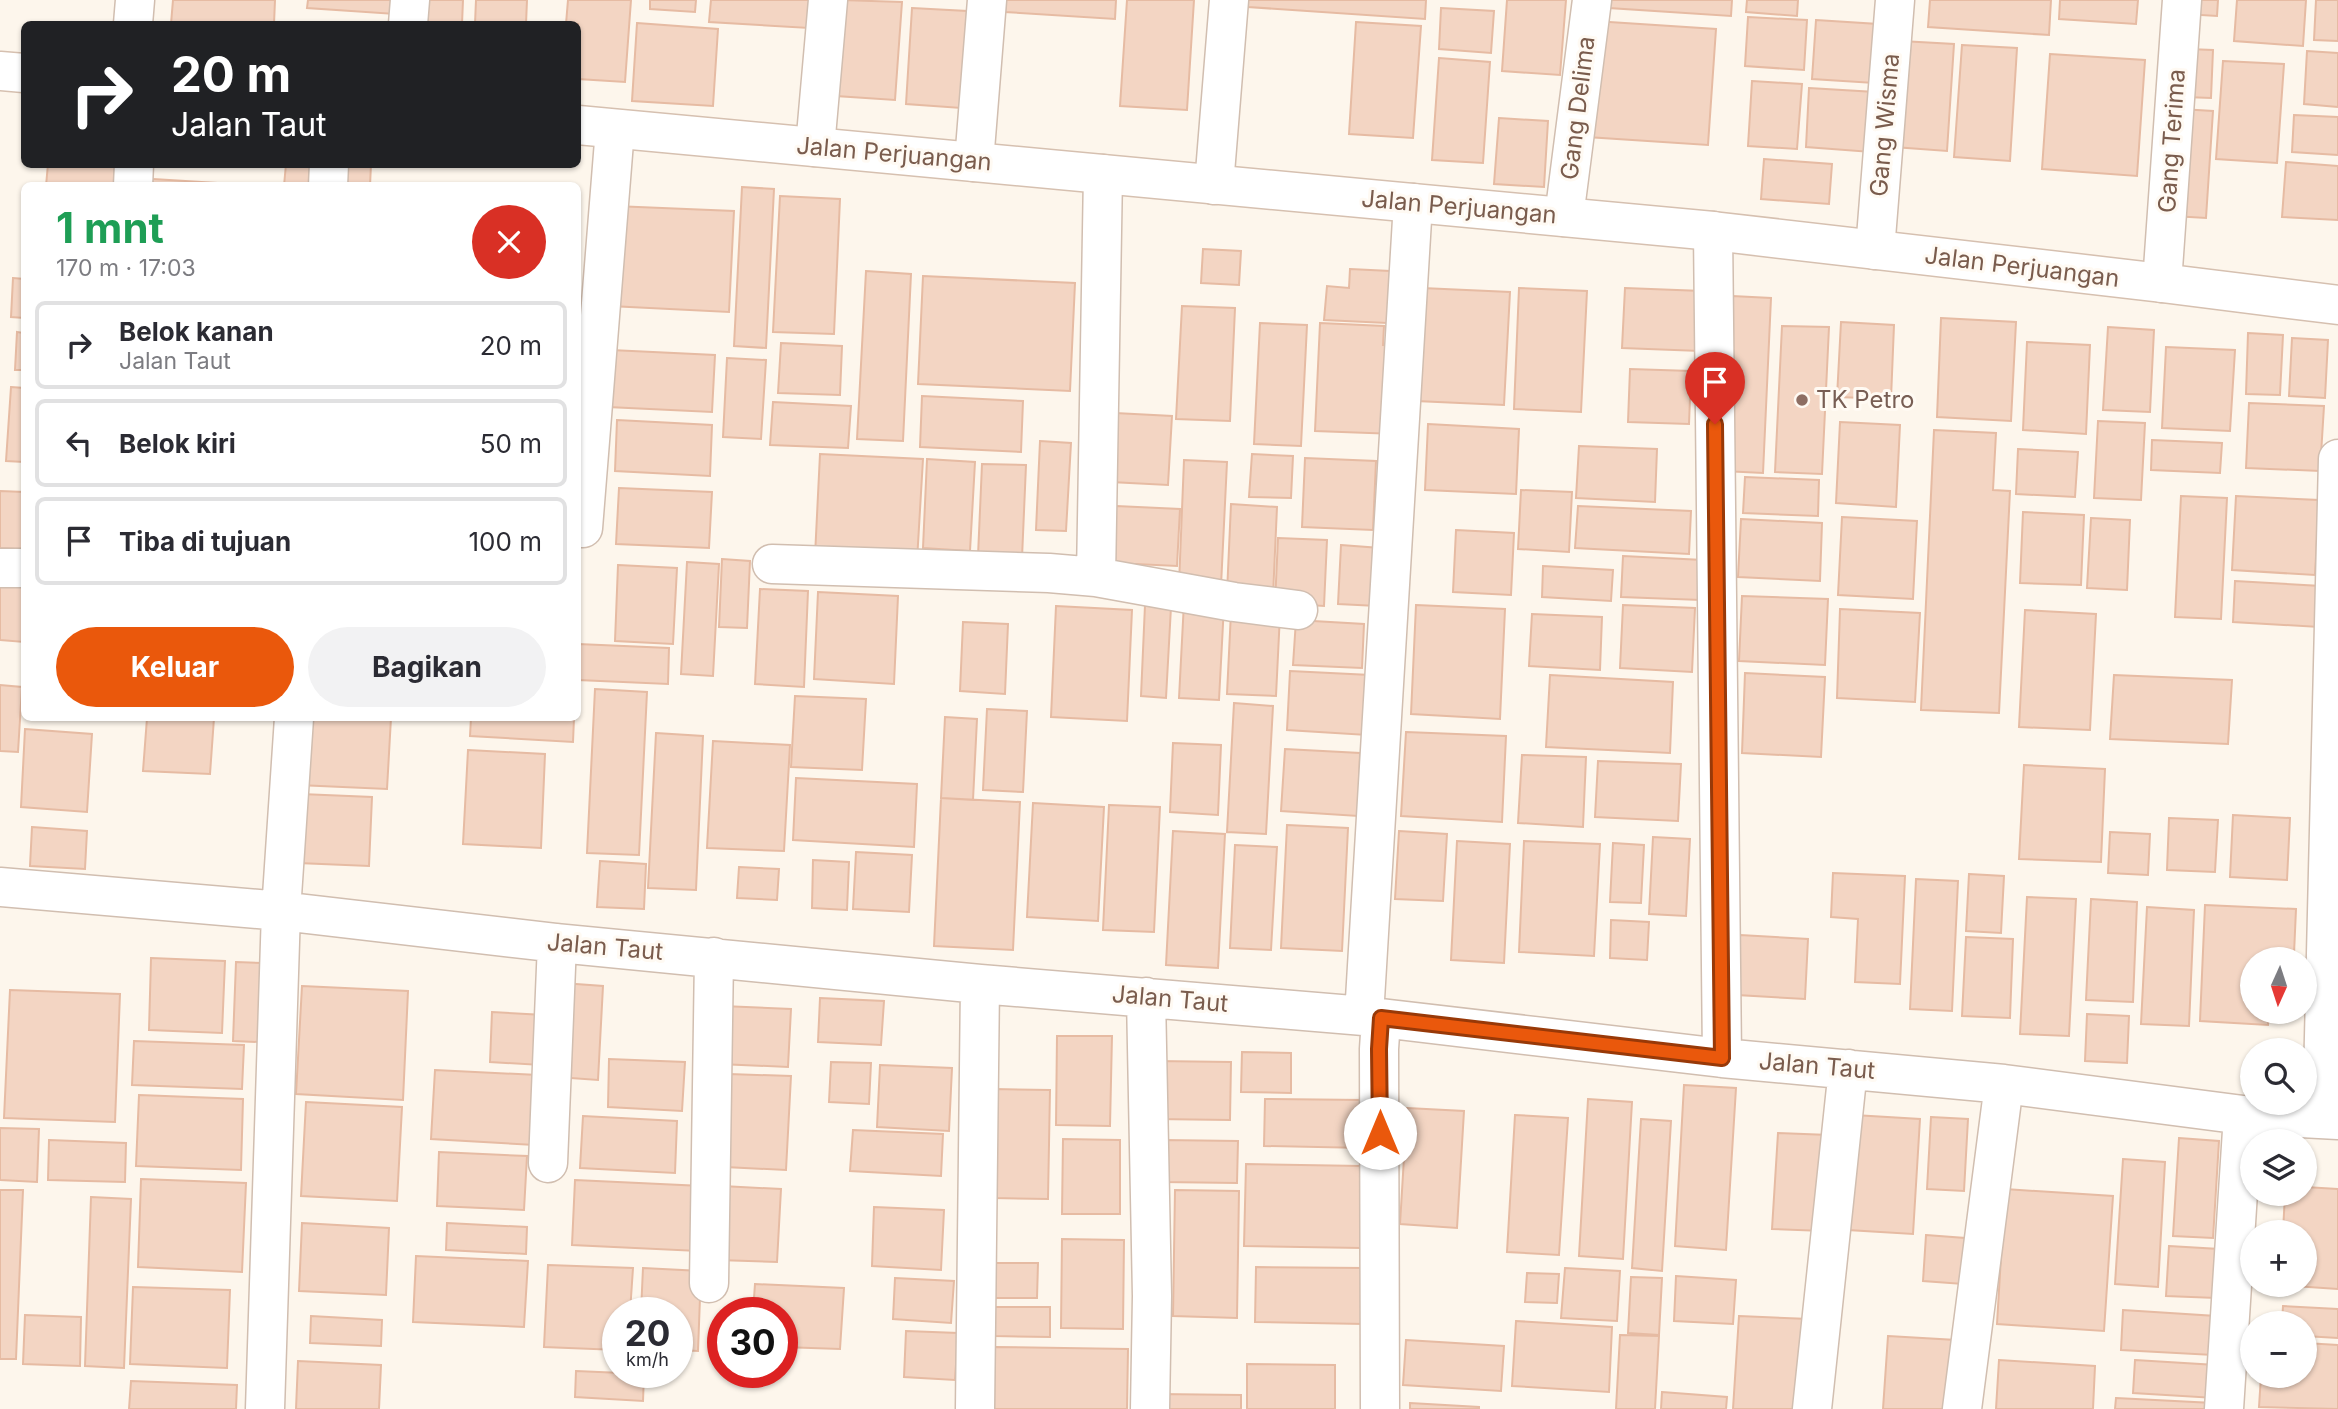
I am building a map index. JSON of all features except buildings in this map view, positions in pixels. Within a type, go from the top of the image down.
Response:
[{"type":"street","points":[[133,21],[135,0]]},
{"type":"street","points":[[408,21],[410,0]]},
{"type":"street","points":[[815,147],[828,0]]},
{"type":"street","points":[[974,162],[987,0]]},
{"type":"street","points":[[1214,185],[1229,0]]},
{"type":"street","name":"Gang Delima","points":[[1564,217],[1592,0]]},
{"type":"street","name":"Gang Wisma","points":[[1875,250],[1895,0]]},
{"type":"street","name":"Gang Terima","points":[[2162,283],[2182,0]]},
{"type":"street","points":[[0,71],[21,73]]},
{"type":"street","name":"Jalan Perjuangan","points":[[581,125],[1713,232],[2338,305]]},
{"type":"street","points":[[583,528],[615,129]]},
{"type":"street","points":[[1096,577],[1103,174]]},
{"type":"street","points":[[1380,1409],[1379,1049],[1373,1017],[1413,203]]},
{"type":"street","points":[[1713,232],[1722,1058]]},
{"type":"street","points":[[2330,1120],[2338,459]]},
{"type":"street","points":[[772,564],[1049,573],[1096,577],[1297,610]]},
{"type":"street","points":[[0,568],[21,568]]},
{"type":"street","points":[[265,1409],[281,911],[294,721]]},
{"type":"street","name":"Jalan Taut","points":[[0,887],[281,911],[557,943],[981,984],[1373,1017],[1722,1058],[2004,1084],[2240,1115]]},
{"type":"street","points":[[548,1163],[557,943]]},
{"type":"street","points":[[709,1283],[714,957]]},
{"type":"street","points":[[975,1409],[981,984]]},
{"type":"street","points":[[1146,997],[1152,1296],[1150,1409]]},
{"type":"street","points":[[1812,1409],[1848,1069]]},
{"type":"street","points":[[1962,1409],[2004,1084]]},
{"type":"street","points":[[2224,1409],[2243,1115]]},
{"type":"street","name":"Jalan Taut","points":[[2243,1115],[2330,1120]]},
{"type":"place","name":"TK Petro","points":[[1802,400]]},
{"type":"route","points":[[1380,1133],[1381,1018],[1722,1058],[1715,424]]}]
